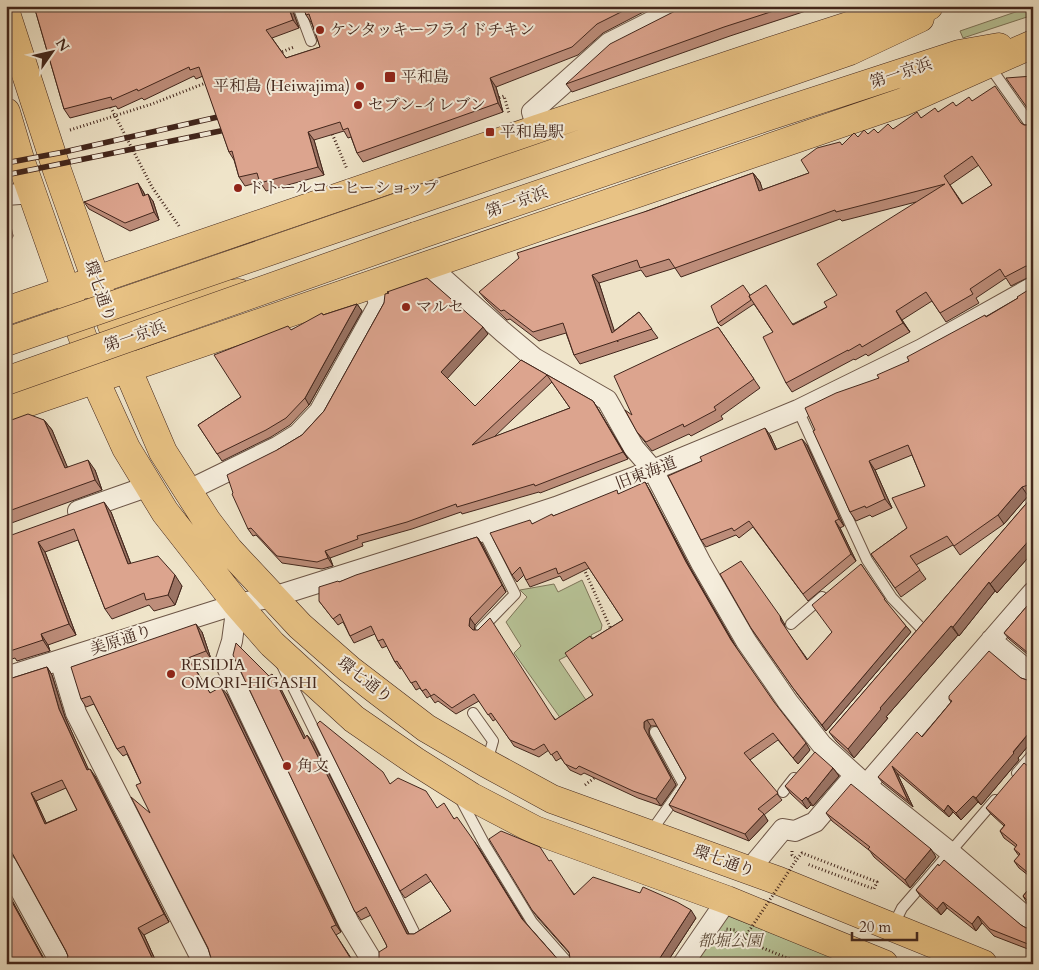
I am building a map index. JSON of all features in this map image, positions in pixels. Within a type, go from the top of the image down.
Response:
[{"type":"main road","points":[[6,312],[96,279],[876,11],[930,6]]},
{"type":"main road","points":[[6,342],[850,51],[945,6]]},
{"type":"main road","name":"環七通り","points":[[6,13],[46,137],[127,368],[163,452],[207,521],[229,550],[300,626],[349,669],[426,728],[486,764],[562,802],[749,870],[984,964]]},
{"type":"main road","points":[[6,410],[902,102],[1033,42]]},
{"type":"main road","name":"第一京浜","points":[[6,381],[416,236],[959,54],[1033,42]]},
{"type":"main road","name":"環七通り","points":[[6,112],[20,194],[67,290],[95,380],[126,448],[165,512],[237,604],[272,644],[354,719],[454,786],[535,830],[727,900],[884,964]]},
{"type":"main road","points":[[6,356],[82,335],[195,298],[303,286],[347,293]]},
{"type":"street","points":[[537,129],[532,112],[609,43],[682,6]]},
{"type":"street","points":[[428,264],[502,332],[534,358],[607,400],[634,448],[653,470],[701,563],[746,641],[788,702],[822,745],[861,780],[950,852],[1033,923]]},
{"type":"street","points":[[187,491],[277,447],[298,434],[320,412],[379,304],[373,284]]},
{"type":"street","name":"旧東海道","points":[[237,604],[273,597],[556,507],[653,470],[798,410],[922,350],[1033,287]]},
{"type":"street","points":[[62,518],[149,486]]},
{"type":"street","points":[[749,870],[782,829],[795,831],[815,822],[861,780],[1033,592]]},
{"type":"street","points":[[237,604],[232,641],[225,663],[349,923],[374,964]]},
{"type":"street","name":"美原通り","points":[[6,678],[237,604]]},
{"type":"street","points":[[991,640],[1033,675]]},
{"type":"street","points":[[60,660],[76,713],[204,964]]},
{"type":"street","points":[[6,864],[61,964]]},
{"type":"street","points":[[683,964],[727,900]]},
{"type":"lane","points":[[298,6],[311,41]]},
{"type":"lane","points":[[987,64],[1033,128]]},
{"type":"lane","points":[[798,410],[863,563],[892,598],[922,629]]},
{"type":"lane","points":[[480,630],[515,594],[483,530]]},
{"type":"lane","points":[[791,624],[829,592]]},
{"type":"lane","points":[[272,644],[416,936]]},
{"type":"lane","points":[[473,713],[493,741],[486,764]]},
{"type":"lane","points":[[649,834],[684,786],[655,732]]},
{"type":"lane","points":[[893,927],[902,908],[1033,754]]},
{"type":"lane","points":[[783,792],[800,772]]},
{"type":"lane","points":[[454,786],[485,845],[532,922],[569,964]]},
{"type":"path","points":[[276,54],[311,41]]},
{"type":"path","points":[[294,47],[298,56]]},
{"type":"path","points":[[46,137],[152,104],[214,79]]},
{"type":"path","points":[[106,96],[152,187],[183,232]]},
{"type":"path","points":[[488,101],[504,96],[511,118]]},
{"type":"path","points":[[328,124],[350,177]]},
{"type":"path","points":[[583,567],[610,627],[607,634]]},
{"type":"path","points":[[562,802],[601,773]]},
{"type":"path","points":[[743,940],[802,853],[877,882],[874,889],[803,862]]},
{"type":"path","points":[[743,934],[734,940],[724,936],[726,929],[735,930],[743,940],[802,964]]},
{"type":"green space","points":[[1033,6],[1033,15],[963,38],[960,31]]},
{"type":"green space","points":[[582,580],[602,625],[601,630],[591,635],[594,642],[559,660],[590,706],[566,726],[514,653],[521,646],[506,622],[527,597],[520,590],[554,584],[558,592]]},
{"type":"green space","name":"都堀公園","points":[[723,914],[851,964],[686,964]]},
{"type":"building","points":[[34,6],[288,6],[293,20],[266,30],[286,58],[320,47],[309,14],[306,15],[303,6],[633,6],[597,24],[572,47],[490,78],[498,103],[357,153],[348,128],[343,130],[340,122],[308,132],[318,167],[260,183],[257,173],[239,177],[232,151],[229,152],[199,67],[190,70],[189,67],[138,91],[137,89],[112,100],[111,97],[64,109]]},
{"type":"building","points":[[684,6],[789,6],[724,27],[566,84],[610,44]]},
{"type":"building","points":[[1033,76],[1033,116],[1006,78]]},
{"type":"building","points":[[995,86],[1021,123],[1030,125],[1033,122],[1033,268],[1026,266],[1005,277],[1000,269],[970,289],[973,294],[940,313],[926,292],[896,311],[903,323],[862,347],[860,344],[786,383],[763,337],[773,332],[749,296],[766,285],[793,325],[827,307],[824,302],[837,295],[817,264],[945,184],[836,212],[835,210],[675,268],[669,259],[640,268],[637,260],[592,275],[612,333],[639,312],[652,329],[574,355],[563,323],[533,332],[504,310],[501,311],[479,292],[519,258],[517,253],[647,211],[753,173],[759,191],[809,173],[801,160],[817,148],[840,142],[842,145],[854,133],[858,137],[864,130],[868,134],[874,129],[878,133],[888,124],[893,129],[917,112],[921,118],[935,108],[938,112],[953,102],[956,106],[969,97],[972,101]],"holes":[[[972,156],[992,185],[962,204],[944,176]]]},
{"type":"building","points":[[138,183],[143,196],[148,194],[154,212],[125,223],[84,202]]},
{"type":"building","points":[[427,278],[483,327],[441,372],[475,406],[521,360],[593,401],[623,452],[535,486],[534,484],[457,507],[456,504],[407,522],[357,536],[358,539],[325,551],[328,558],[317,562],[277,556],[251,528],[248,529],[232,494],[227,475],[302,435],[324,411],[384,303],[385,294],[389,293],[387,292]],"holes":[[[547,375],[570,408],[472,445]]]},
{"type":"building","points":[[743,285],[751,300],[718,323],[711,306]]},
{"type":"building","points":[[1033,287],[1033,490],[1028,485],[1022,487],[998,515],[954,546],[947,536],[910,556],[920,570],[895,588],[871,554],[907,528],[892,498],[925,486],[908,445],[869,461],[885,499],[866,508],[865,506],[850,512],[813,431],[815,430],[805,408],[836,393],[879,378],[877,375],[909,361],[907,357],[985,315],[986,317]]},
{"type":"building","points":[[357,304],[305,398],[286,418],[217,454],[198,425],[241,397],[214,355],[288,326],[291,330],[322,313],[323,315]]},
{"type":"building","points":[[718,327],[754,379],[714,407],[716,410],[684,427],[683,424],[646,442],[637,432],[625,410],[632,415],[614,376]]},
{"type":"building","points":[[28,414],[44,420],[65,468],[88,460],[95,480],[6,512],[6,422]]},
{"type":"building","points":[[765,428],[775,450],[802,439],[839,519],[835,521],[851,554],[803,594],[749,521],[734,531],[732,528],[701,540],[668,476],[702,461],[700,457]]},
{"type":"building","points":[[645,482],[686,562],[731,640],[774,702],[806,743],[793,758],[773,733],[744,753],[778,793],[758,809],[764,814],[745,834],[669,805],[686,778],[653,719],[644,722],[644,728],[671,778],[656,799],[633,791],[579,766],[576,769],[565,764],[557,751],[551,755],[544,744],[534,750],[510,740],[491,713],[488,715],[474,694],[452,708],[434,694],[431,696],[426,689],[422,691],[416,681],[411,683],[397,661],[395,662],[383,639],[378,641],[371,626],[350,636],[340,614],[333,619],[319,601],[319,587],[477,537],[502,585],[470,618],[469,626],[473,630],[478,630],[490,618],[555,720],[593,695],[565,653],[590,636],[592,639],[623,620],[585,562],[558,574],[556,568],[526,580],[520,567],[512,575],[490,533],[530,520],[532,524],[552,514],[553,516],[617,490],[618,494]]},
{"type":"building","points":[[1033,493],[1033,536],[990,584],[989,582],[953,627],[951,626],[880,708],[848,749],[829,732],[1032,497]]},
{"type":"building","points":[[104,502],[128,564],[158,556],[175,575],[168,595],[146,600],[144,593],[105,609],[74,529],[38,542],[69,624],[41,634],[43,640],[10,651],[8,647],[6,648],[6,537]]},
{"type":"building","points":[[741,561],[780,616],[781,621],[807,660],[832,632],[812,605],[861,564],[884,599],[906,626],[822,725],[793,688],[751,628],[720,574]]},
{"type":"building","points":[[1033,599],[1033,657],[1004,633]]},
{"type":"building","points":[[196,624],[206,651],[188,658],[210,693],[221,687],[336,925],[331,927],[354,964],[208,964],[211,958],[208,948],[131,797],[150,813],[136,785],[141,783],[124,746],[117,749],[90,696],[81,699],[71,667]]},
{"type":"building","points":[[236,643],[269,676],[272,674],[304,739],[307,735],[407,934],[414,934],[451,911],[426,874],[400,891],[317,724],[320,721],[383,772],[390,784],[398,778],[426,791],[437,808],[444,803],[454,819],[457,817],[474,841],[522,919],[561,963],[569,961],[569,952],[532,910],[489,839],[501,831],[540,847],[574,895],[593,877],[640,893],[643,887],[691,910],[656,964],[378,964],[379,952],[387,947],[386,944],[366,907],[356,913],[354,910],[233,655]]},
{"type":"building","points":[[989,651],[1021,678],[1033,679],[1033,728],[976,798],[973,796],[956,813],[948,805],[944,811],[892,766],[908,801],[878,777],[917,732],[922,737],[952,701],[949,699],[949,696]]},
{"type":"building","points":[[47,667],[59,709],[87,770],[90,769],[164,914],[138,928],[155,964],[65,964],[68,956],[66,951],[11,851],[6,846],[6,680]],"holes":[[[62,780],[77,810],[45,824],[31,793]]]},
{"type":"building","points":[[815,752],[833,768],[808,799],[806,797],[802,801],[785,786]]},
{"type":"building","points":[[1024,763],[1033,770],[1033,877],[1014,861],[1020,854],[1014,849],[1017,845],[1000,831],[1005,825],[986,808]]},
{"type":"building","points":[[851,784],[931,849],[905,880],[868,849],[870,847],[826,813]]},
{"type":"building","points":[[944,860],[1021,925],[1026,928],[1033,927],[1033,946],[990,929],[978,916],[972,924],[943,902],[937,909],[916,890],[938,864],[939,866]]},
{"type":"building","points":[[1033,884],[1033,906],[1023,896]]},
{"type":"building","points":[[6,891],[45,962],[47,964],[6,964]]},
{"type":"building","points":[[187,959],[190,964],[177,964]]},
{"type":"railway","points":[[6,163],[64,152],[231,114]]},
{"type":"railway","points":[[6,175],[235,128]]},
{"type":"place","name":"ケンタッキーフライドチキン","points":[[320,30]]},
{"type":"place","name":"平和島","points":[[390,77]]},
{"type":"place","name":"平和島 (Heiwajima)","points":[[360,86]]},
{"type":"place","name":"セブン-イレブン","points":[[358,105]]},
{"type":"place","name":"平和島駅","points":[[490,132]]},
{"type":"place","name":"ドトールコーヒーショップ","points":[[238,188]]},
{"type":"place","name":"マルセ","points":[[406,307]]},
{"type":"place","name":"RESIDIA OMORI-HIGASHI","points":[[171,674]]},
{"type":"place","name":"角文","points":[[287,766]]}]
